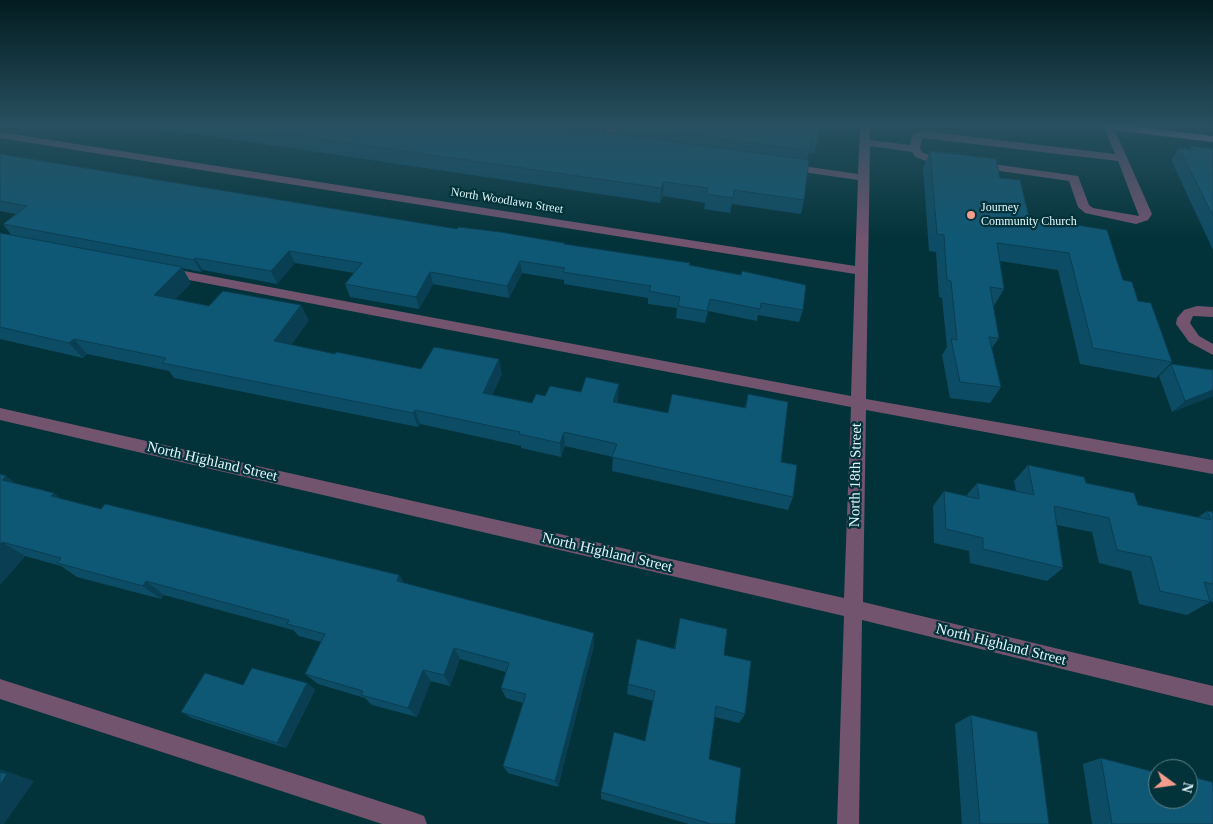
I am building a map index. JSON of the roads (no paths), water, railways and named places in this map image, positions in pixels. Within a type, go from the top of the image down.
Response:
[{"type":"street","name":"North Woodlawn Street","points":[[186,164],[861,271]]},
{"type":"street","name":"North 18th Street","points":[[848,824],[864,164]]},
{"type":"street","points":[[1070,164],[1084,207],[1089,211],[1136,220],[1144,218],[1146,214],[1126,164]]},
{"type":"street","points":[[778,166],[864,178]]},
{"type":"street","points":[[156,270],[858,403],[1213,467]]},
{"type":"street","points":[[1213,312],[1197,311],[1189,313],[1184,318],[1184,324],[1194,339],[1213,350]]},
{"type":"street","name":"North Highland Street","points":[[0,414],[853,609],[1213,696]]},
{"type":"street","points":[[0,689],[416,824]]},
{"type":"place","name":"Journey Community Church","points":[[971,215]]}]
